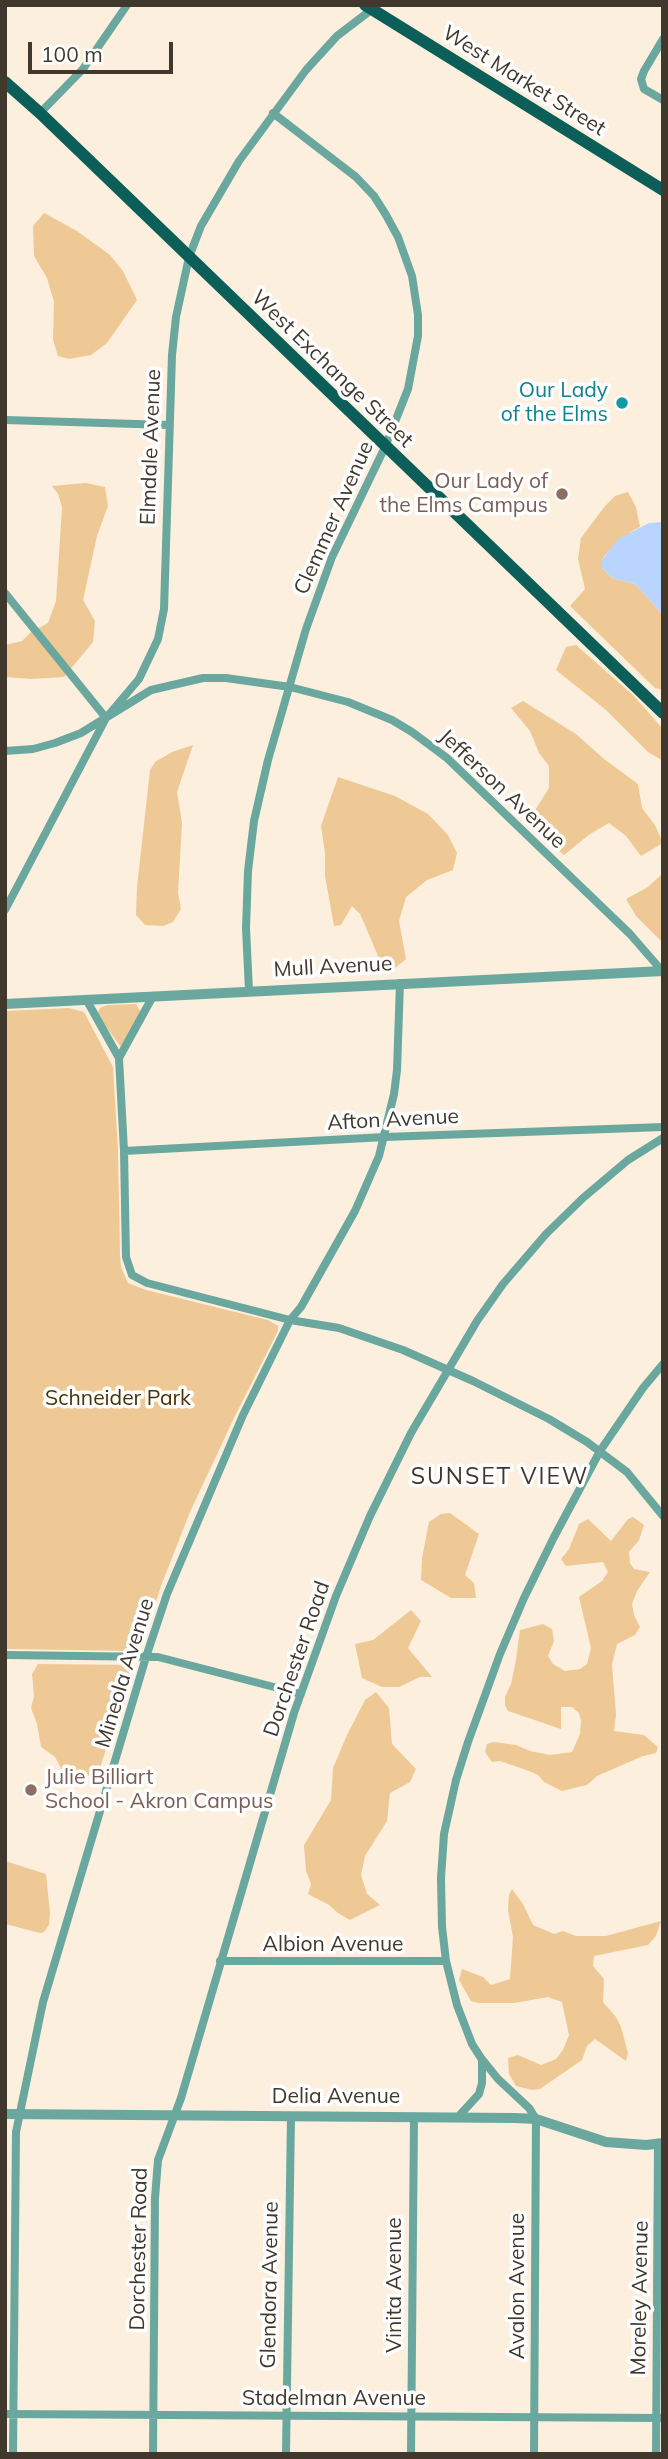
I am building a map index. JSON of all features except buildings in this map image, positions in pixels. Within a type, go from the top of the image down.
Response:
[{"type":"main road","name":"West Market Street","points":[[371,7],[663,190]]},
{"type":"main road","name":"West Exchange Street","points":[[5,82],[663,713]]},
{"type":"street","points":[[40,113],[88,62],[127,5]]},
{"type":"street","name":"Elmdale Avenue","points":[[5,910],[106,718],[139,679],[152,654],[161,624],[176,317],[189,257],[206,214],[239,161],[317,56],[371,7]]},
{"type":"street","points":[[663,38],[641,79],[644,89],[663,100]]},
{"type":"street","name":"Clemmer Avenue","points":[[249,991],[246,928],[250,852],[268,760],[306,629],[332,557],[385,447],[408,389],[418,336],[416,296],[407,260],[386,215],[365,187],[337,161],[274,113]]},
{"type":"street","points":[[5,419],[170,425]]},
{"type":"street","points":[[5,593],[106,718]]},
{"type":"street","name":"Jefferson Avenue","points":[[5,751],[33,749],[55,743],[81,733],[151,690],[203,678],[226,678],[326,695],[392,720],[429,744],[485,794],[630,934],[663,971]]},
{"type":"street","name":"Mull Avenue","points":[[5,1004],[663,971]]},
{"type":"street","name":"Mineola Avenue","points":[[13,2454],[9,2414],[15,2151],[18,2115],[43,2002],[167,1594],[243,1415],[290,1320],[301,1307],[355,1211],[379,1156],[397,1070],[400,983]]},
{"type":"street","points":[[119,1058],[153,996]]},
{"type":"street","points":[[86,999],[119,1058],[126,1257],[130,1272],[147,1283],[290,1320],[339,1328],[403,1350],[448,1370],[549,1419],[600,1451],[637,1483],[663,1516]]},
{"type":"street","name":"Afton Avenue","points":[[124,1151],[385,1137],[663,1127]]},
{"type":"street","name":"Dorchester Road","points":[[153,2454],[156,2175],[162,2147],[174,2116],[301,1694],[336,1596],[370,1516],[411,1433],[477,1321],[503,1284],[546,1234],[601,1183],[628,1160],[663,1138]]},
{"type":"street","points":[[536,2119],[529,2108],[505,2087],[481,2059],[465,2028],[446,1961],[441,1916],[441,1870],[447,1818],[458,1775],[495,1667],[524,1598],[600,1451],[643,1388],[663,1364]]},
{"type":"street","points":[[5,1656],[158,1657],[301,1694]]},
{"type":"street","name":"Albion Avenue","points":[[220,1961],[446,1961]]},
{"type":"street","points":[[458,2117],[474,2102],[481,2089],[481,2059]]},
{"type":"street","name":"Delia Avenue","points":[[5,2114],[536,2119],[606,2142],[646,2145],[660,2143]]},
{"type":"street","name":"Glendora Avenue","points":[[286,2454],[291,2116]]},
{"type":"street","name":"Vinita Avenue","points":[[411,2454],[414,2117]]},
{"type":"street","name":"Avalon Avenue","points":[[534,2454],[536,2119]]},
{"type":"street","name":"Moreley Avenue","points":[[656,2454],[659,2418],[660,2143]]},
{"type":"street","name":"Stadelman Avenue","points":[[9,2414],[659,2418]]},
{"type":"green space","points":[[44,213],[77,231],[110,255],[123,271],[137,300],[107,343],[91,355],[69,359],[58,356],[53,340],[54,302],[47,278],[34,256],[33,226]]},
{"type":"green space","points":[[86,483],[105,487],[108,506],[97,536],[83,600],[95,621],[93,642],[64,677],[5,677],[5,645],[22,641],[31,632],[48,623],[56,601],[62,507],[52,486]]},
{"type":"green space","points":[[628,492],[636,507],[640,527],[606,554],[602,560],[602,568],[612,578],[635,584],[663,615],[663,690],[655,688],[570,606],[585,589],[578,559],[581,538],[615,496]]},
{"type":"green space","points":[[576,645],[633,695],[663,729],[663,761],[648,752],[606,710],[556,670],[566,647]]},
{"type":"green space","points":[[523,701],[576,734],[638,784],[642,808],[655,825],[663,843],[641,856],[626,836],[609,823],[564,855],[542,838],[532,815],[549,788],[549,766],[539,753],[530,731],[511,708]]},
{"type":"green space","points":[[193,745],[177,792],[182,823],[178,893],[181,909],[173,922],[163,926],[145,925],[136,915],[150,770],[155,762],[172,752]]},
{"type":"green space","points":[[338,777],[395,796],[428,814],[448,835],[457,853],[453,870],[427,880],[406,897],[399,921],[406,959],[395,968],[382,965],[360,914],[352,906],[341,925],[334,926],[325,876],[321,826]]},
{"type":"green space","points":[[663,873],[663,943],[636,916],[626,899],[648,887]]},
{"type":"green space","points":[[136,1004],[140,1011],[139,1018],[121,1047],[100,1019],[98,1012],[107,1005]]},
{"type":"green space","name":"Schneider Park","points":[[69,1008],[84,1012],[113,1067],[120,1254],[121,1267],[128,1283],[146,1290],[268,1320],[278,1326],[278,1331],[190,1512],[161,1586],[142,1645],[131,1651],[5,1649],[5,1011]]},
{"type":"green space","points":[[450,1513],[479,1534],[465,1575],[474,1583],[476,1598],[451,1598],[421,1580],[429,1522],[441,1514]]},
{"type":"green space","points":[[633,1517],[644,1525],[639,1540],[629,1552],[630,1563],[634,1569],[650,1572],[632,1604],[640,1627],[635,1635],[617,1644],[612,1665],[616,1715],[614,1731],[644,1735],[658,1747],[656,1753],[597,1776],[587,1785],[562,1791],[529,1771],[500,1761],[492,1762],[485,1752],[487,1744],[494,1742],[516,1745],[550,1755],[572,1752],[580,1734],[581,1721],[579,1713],[572,1707],[561,1707],[561,1729],[508,1711],[505,1705],[520,1630],[543,1624],[552,1629],[554,1641],[548,1656],[553,1664],[565,1671],[580,1669],[587,1664],[591,1648],[579,1597],[602,1581],[608,1572],[603,1562],[566,1566],[561,1559],[569,1549],[579,1524],[588,1519],[611,1541],[628,1519]]},
{"type":"green space","points":[[411,1610],[421,1621],[408,1648],[432,1677],[420,1677],[399,1687],[382,1687],[362,1678],[355,1644],[373,1640]]},
{"type":"green space","points":[[38,1664],[132,1665],[98,1775],[66,1777],[55,1757],[41,1747],[31,1708],[34,1696],[32,1674]]},
{"type":"green space","points":[[376,1692],[389,1708],[392,1744],[416,1769],[410,1782],[390,1793],[387,1821],[365,1856],[361,1875],[367,1894],[380,1905],[350,1920],[308,1894],[311,1884],[306,1871],[304,1845],[331,1800],[333,1768],[347,1735],[365,1700]]},
{"type":"green space","points":[[5,1861],[46,1874],[50,1913],[49,1925],[44,1932],[5,1924]]},
{"type":"green space","points":[[512,1889],[533,1925],[554,1934],[563,1931],[576,1936],[606,1936],[661,1921],[656,1936],[648,1945],[594,1956],[593,1966],[604,1979],[603,2002],[621,2027],[628,2053],[626,2061],[595,2039],[587,2046],[582,2060],[540,2089],[516,2086],[509,2074],[508,2058],[518,2055],[541,2065],[556,2059],[563,2050],[569,2035],[562,2002],[548,1997],[514,2003],[479,2003],[471,2001],[459,1980],[462,1969],[483,1977],[491,1985],[510,1979],[513,1937],[508,1910]]},
{"type":"water","points":[[663,522],[663,615],[635,584],[612,578],[602,568],[602,560],[618,539],[649,523]]},
{"type":"place","name":"Our Lady of the Elms","points":[[622,403]]},
{"type":"place","name":"Our Lady of the Elms Campus","points":[[562,494]]},
{"type":"place","name":"Julie Billiart School - Akron Campus","points":[[31,1790]]},
{"type":"district","name":"SUNSET VIEW","points":[[500,1477]]}]
